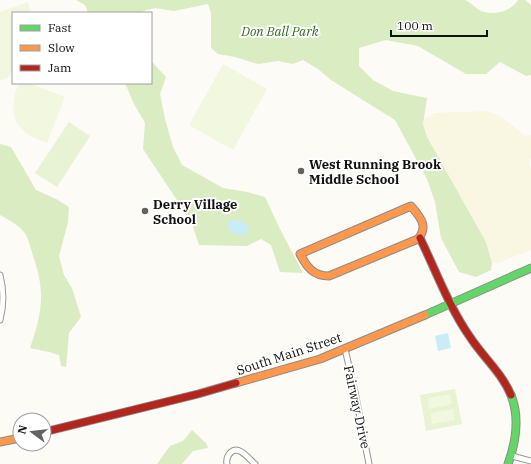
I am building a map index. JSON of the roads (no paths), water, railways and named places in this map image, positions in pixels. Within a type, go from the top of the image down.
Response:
[{"type":"street","points":[[411,206],[423,224],[424,230],[420,238],[329,276],[322,276],[312,272],[307,267],[300,254],[411,206]]},
{"type":"street","points":[[420,238],[451,304],[474,343],[496,370],[509,390],[513,400],[516,422],[514,446],[512,456],[508,464]]},
{"type":"street","name":"South Main Street","points":[[52,430],[265,376],[320,359],[345,350],[531,268]]},
{"type":"street","points":[[0,275],[4,293],[3,308],[0,320]]},
{"type":"street","name":"Fairway Drive","points":[[345,350],[369,464]]},
{"type":"street","points":[[0,440],[12,439]]},
{"type":"street","points":[[227,464],[227,457],[229,453],[237,450],[241,451],[255,464]]},
{"type":"street","points":[[512,456],[531,461]]},
{"type":"water","points":[[235,219],[249,226],[244,236],[233,233],[229,229],[228,222]]},
{"type":"water","points":[[448,333],[451,348],[438,351],[435,336]]},
{"type":"place","name":"West Running Brook Middle School","points":[[301,171]]},
{"type":"place","name":"Derry Village School","points":[[145,211]]},
{"type":"park label","name":"Don Ball Park","points":[[280,31]]}]
